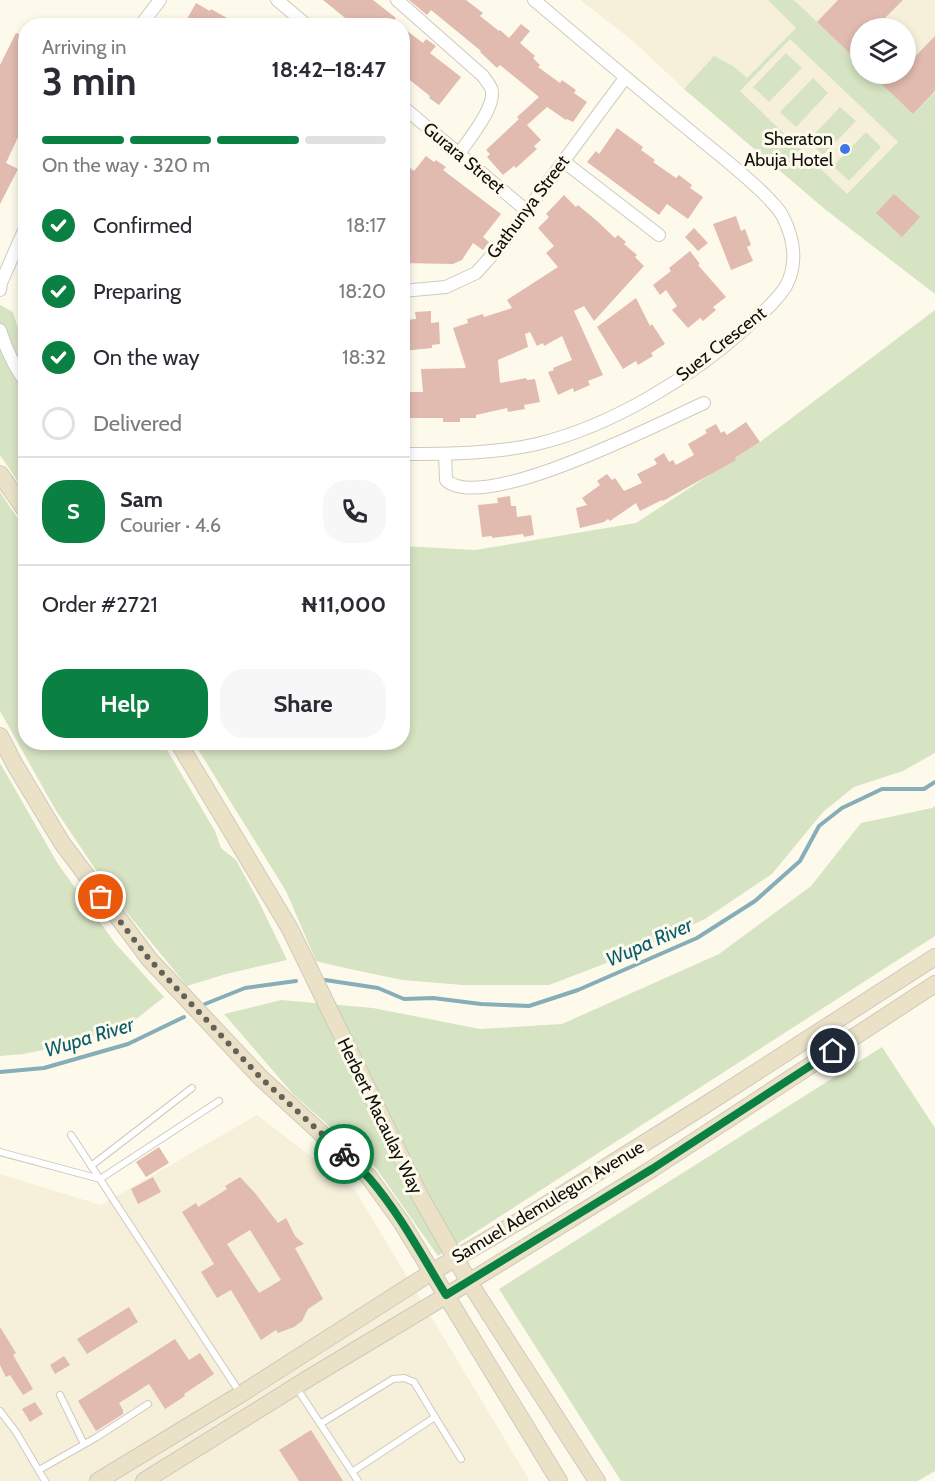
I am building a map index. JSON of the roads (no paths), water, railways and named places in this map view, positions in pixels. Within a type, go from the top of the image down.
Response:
[{"type":"main road","points":[[2,478],[18,500]]},
{"type":"main road","name":"Herbert Macaulay Way","points":[[0,736],[62,843],[150,960],[261,1078],[369,1177],[402,1223],[559,1481]]},
{"type":"main road","name":"Herbert Macaulay Way","points":[[183,750],[290,929],[420,1196],[469,1282],[597,1481]]},
{"type":"main road","name":"Samuel Ademulegun Avenue","points":[[98,1481],[241,1394],[432,1272],[528,1216],[935,957]]},
{"type":"main road","name":"Samuel Ademulegun Avenue","points":[[144,1481],[652,1169],[935,984]]},
{"type":"street","points":[[146,18],[160,0]]},
{"type":"street","points":[[277,0],[298,18]]},
{"type":"street","points":[[397,0],[483,76],[491,89],[492,101],[459,154]]},
{"type":"street","name":"Suez Crescent","points":[[410,454],[499,451],[537,444],[576,432],[614,416],[699,367],[728,344],[772,305],[787,284],[794,261],[792,236],[782,213],[752,182],[624,78],[534,0]]},
{"type":"street","name":"Gathunya Street","points":[[410,290],[446,287],[476,273],[503,243],[624,78]]},
{"type":"street","name":"Gurara Street","points":[[410,113],[527,211]]},
{"type":"street","points":[[563,161],[659,235]]},
{"type":"street","points":[[0,290],[18,244]]},
{"type":"street","points":[[0,330],[6,350],[18,371]]},
{"type":"street","points":[[445,454],[446,480],[452,485],[470,488],[498,485],[554,470],[704,404]]},
{"type":"lane","points":[[91,1166],[192,1088]]},
{"type":"lane","points":[[0,1152],[100,1179],[219,1101]]},
{"type":"lane","points":[[71,1135],[241,1394]]},
{"type":"lane","points":[[320,1424],[393,1379],[404,1378],[414,1382],[461,1459]]},
{"type":"lane","points":[[295,1387],[358,1481]]},
{"type":"lane","points":[[60,1395],[84,1444]]},
{"type":"lane","points":[[39,1470],[148,1404]]},
{"type":"lane","points":[[0,1411],[16,1432],[45,1481]]},
{"type":"lane","points":[[352,1472],[435,1417]]},
{"type":"waterway","name":"Wupa River","points":[[325,980],[378,988],[404,999],[433,998],[481,1004],[529,1006],[578,990],[697,938],[755,901],[800,861],[819,826],[842,808],[882,789],[924,789],[935,782]]},
{"type":"waterway","name":"Wupa River","points":[[205,1004],[245,988],[296,981]]},
{"type":"waterway","name":"Wupa River","points":[[0,1072],[44,1068],[128,1044],[184,1017]]},
{"type":"place","name":"Sheraton Abuja Hotel","points":[[845,149]]}]
